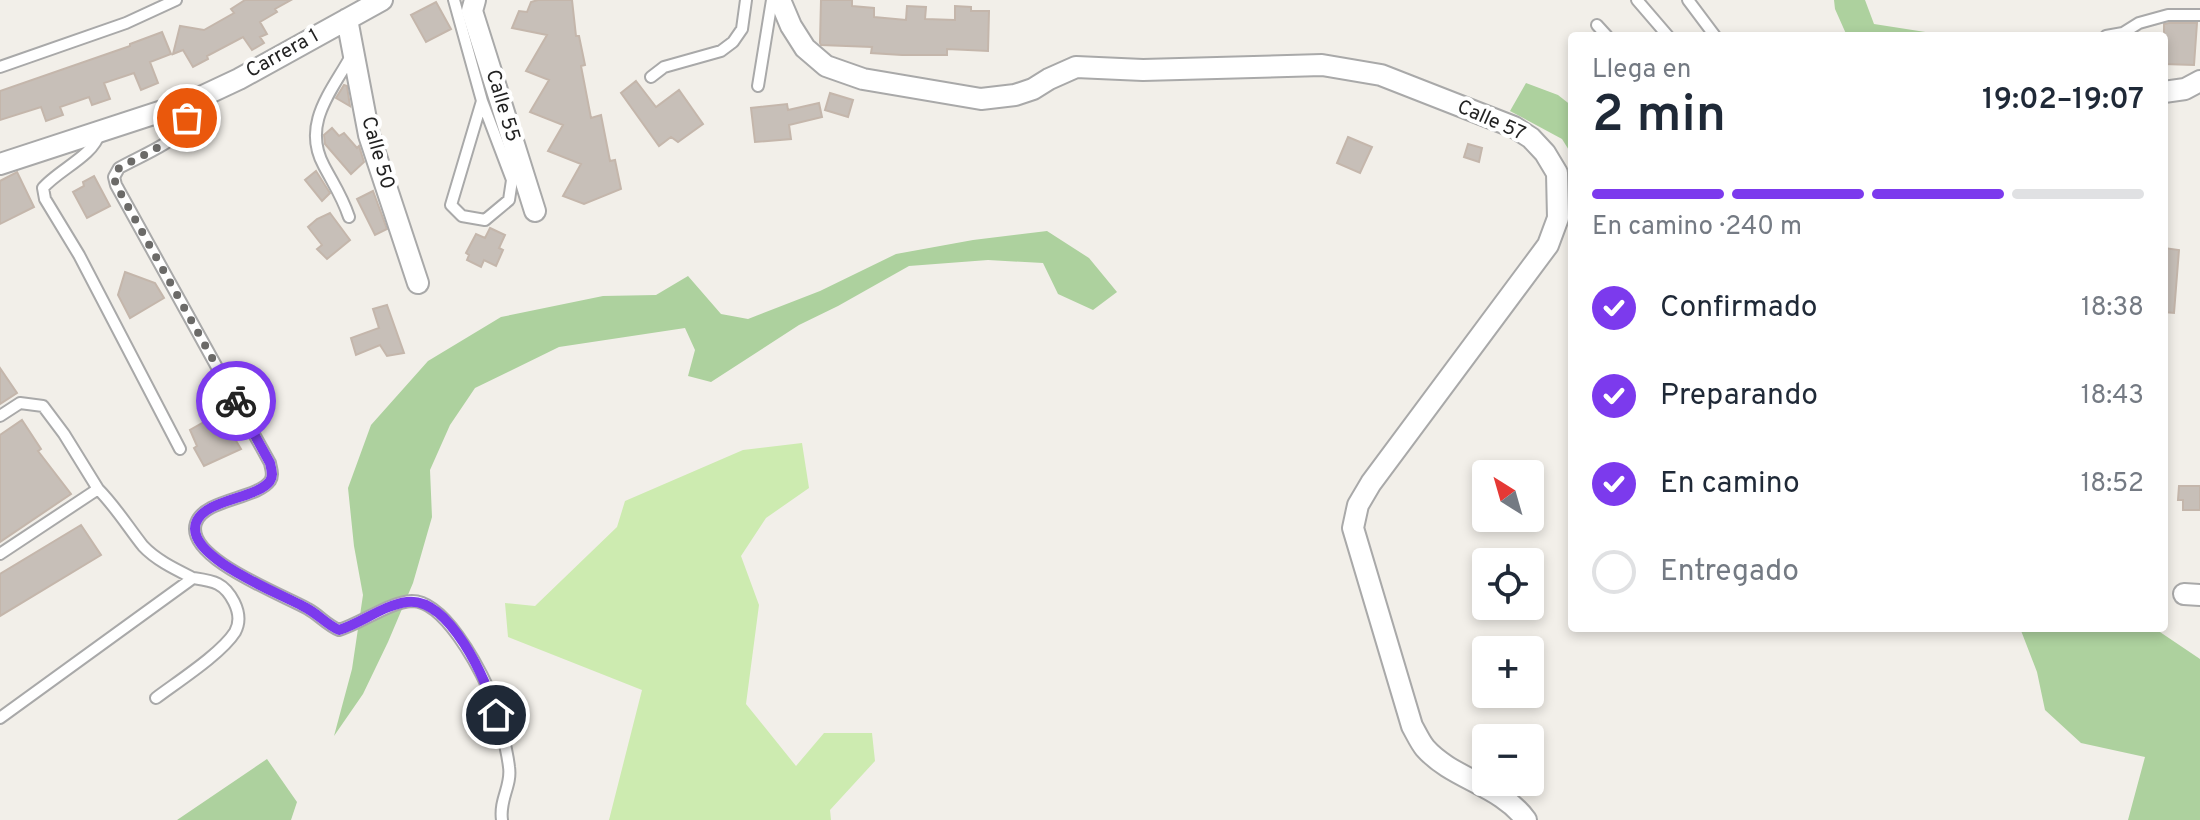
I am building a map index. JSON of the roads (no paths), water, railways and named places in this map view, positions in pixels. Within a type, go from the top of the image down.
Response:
[{"type":"street","name":"Carrera 1","points":[[0,164],[190,102],[239,79],[382,0]]},
{"type":"street","name":"Calle 55","points":[[475,0],[472,11],[535,211]]},
{"type":"street","name":"Calle 57","points":[[780,0],[805,48],[826,66],[863,79],[981,99],[1015,95],[1033,89],[1076,67],[1143,70],[1322,65],[1381,75],[1499,122],[1531,138],[1545,153],[1557,173],[1558,218],[1548,245],[1371,483],[1358,505],[1353,528],[1412,726],[1425,748],[1510,802],[1526,820]]},
{"type":"street","name":"Calle 50","points":[[347,19],[369,135],[418,283]]},
{"type":"street","points":[[2168,91],[2185,89],[2200,81]]},
{"type":"lane","points":[[0,67],[126,23],[176,0]]},
{"type":"lane","points":[[454,0],[482,101],[512,180],[509,200],[485,220],[462,216],[451,205],[482,101]]},
{"type":"lane","points":[[651,77],[664,67],[721,51],[733,42],[742,29],[746,0]]},
{"type":"lane","points":[[758,86],[772,0]]},
{"type":"lane","points":[[1637,0],[1665,32]]},
{"type":"lane","points":[[1688,0],[1712,32]]},
{"type":"lane","points":[[2125,32],[2139,23],[2168,15],[2200,15]]},
{"type":"lane","points":[[1597,25],[1603,32]]},
{"type":"lane","points":[[349,217],[341,195],[322,163],[316,142],[316,122],[325,99],[353,52]]},
{"type":"lane","points":[[190,102],[183,129],[119,168],[114,177],[273,472],[270,481],[261,487],[199,516],[194,534],[206,550],[235,573],[312,611],[339,630],[402,602],[428,604],[440,614],[476,664],[491,693],[510,768],[509,782],[502,799],[502,820]]},
{"type":"lane","points":[[100,130],[98,140],[50,179],[43,188],[45,199],[79,255],[180,449]]},
{"type":"lane","points":[[0,416],[20,403],[43,406],[98,489],[145,548],[169,566],[193,578],[218,582],[231,597],[239,613],[236,631],[218,650],[156,698]]},
{"type":"lane","points":[[0,554],[98,489]]},
{"type":"lane","points":[[0,718],[193,578]]}]
